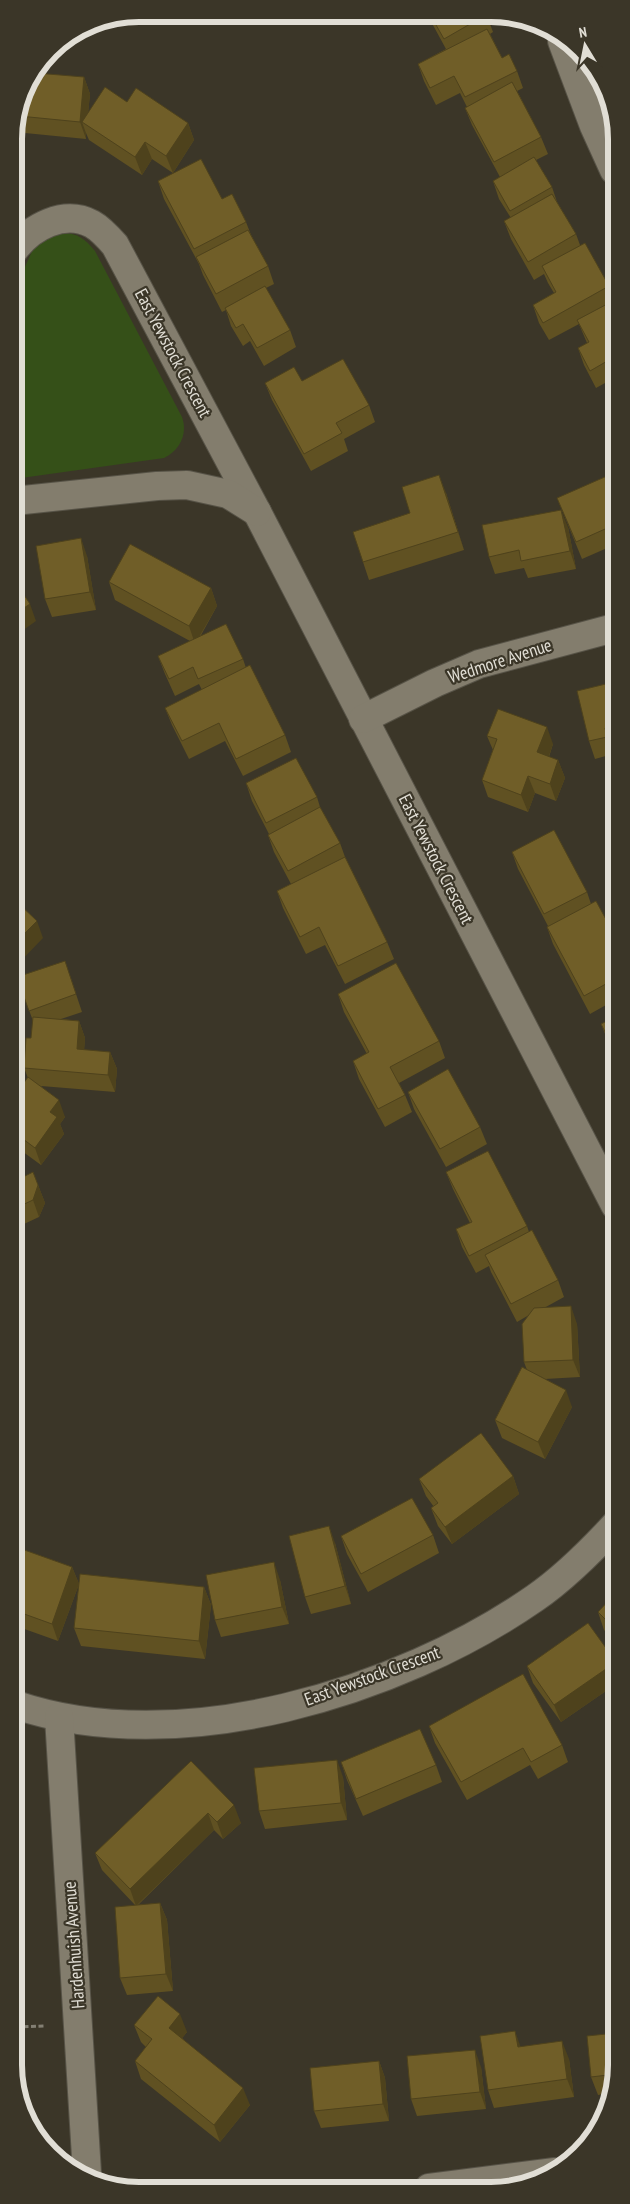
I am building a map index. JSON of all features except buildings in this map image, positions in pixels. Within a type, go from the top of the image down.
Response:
[{"type":"street","points":[[573,70],[608,157]]},
{"type":"street","name":"East Yewstock Crescent","points":[[23,237],[48,222],[66,219],[80,220],[92,224],[115,245],[258,512],[607,1190]]},
{"type":"street","points":[[23,500],[157,486],[187,485],[228,494],[258,512]]},
{"type":"street","name":"Wedmore Avenue","points":[[364,719],[479,664],[608,630]]},
{"type":"street","name":"East Yewstock Crescent","points":[[22,1707],[97,1723],[141,1726],[206,1722],[274,1710],[335,1694],[397,1672],[449,1648],[492,1625],[536,1598],[607,1533]]},
{"type":"street","name":"Hardenhuish Avenue","points":[[59,1716],[87,2168]]},
{"type":"street","points":[[477,2182],[528,2175]]},
{"type":"green space","points":[[589,77],[601,102],[606,123]]},
{"type":"green space","points":[[58,233],[69,233],[79,236],[95,251],[182,417],[184,423],[183,435],[178,446],[170,455],[164,458],[23,478],[23,271],[34,247],[42,239]]}]
